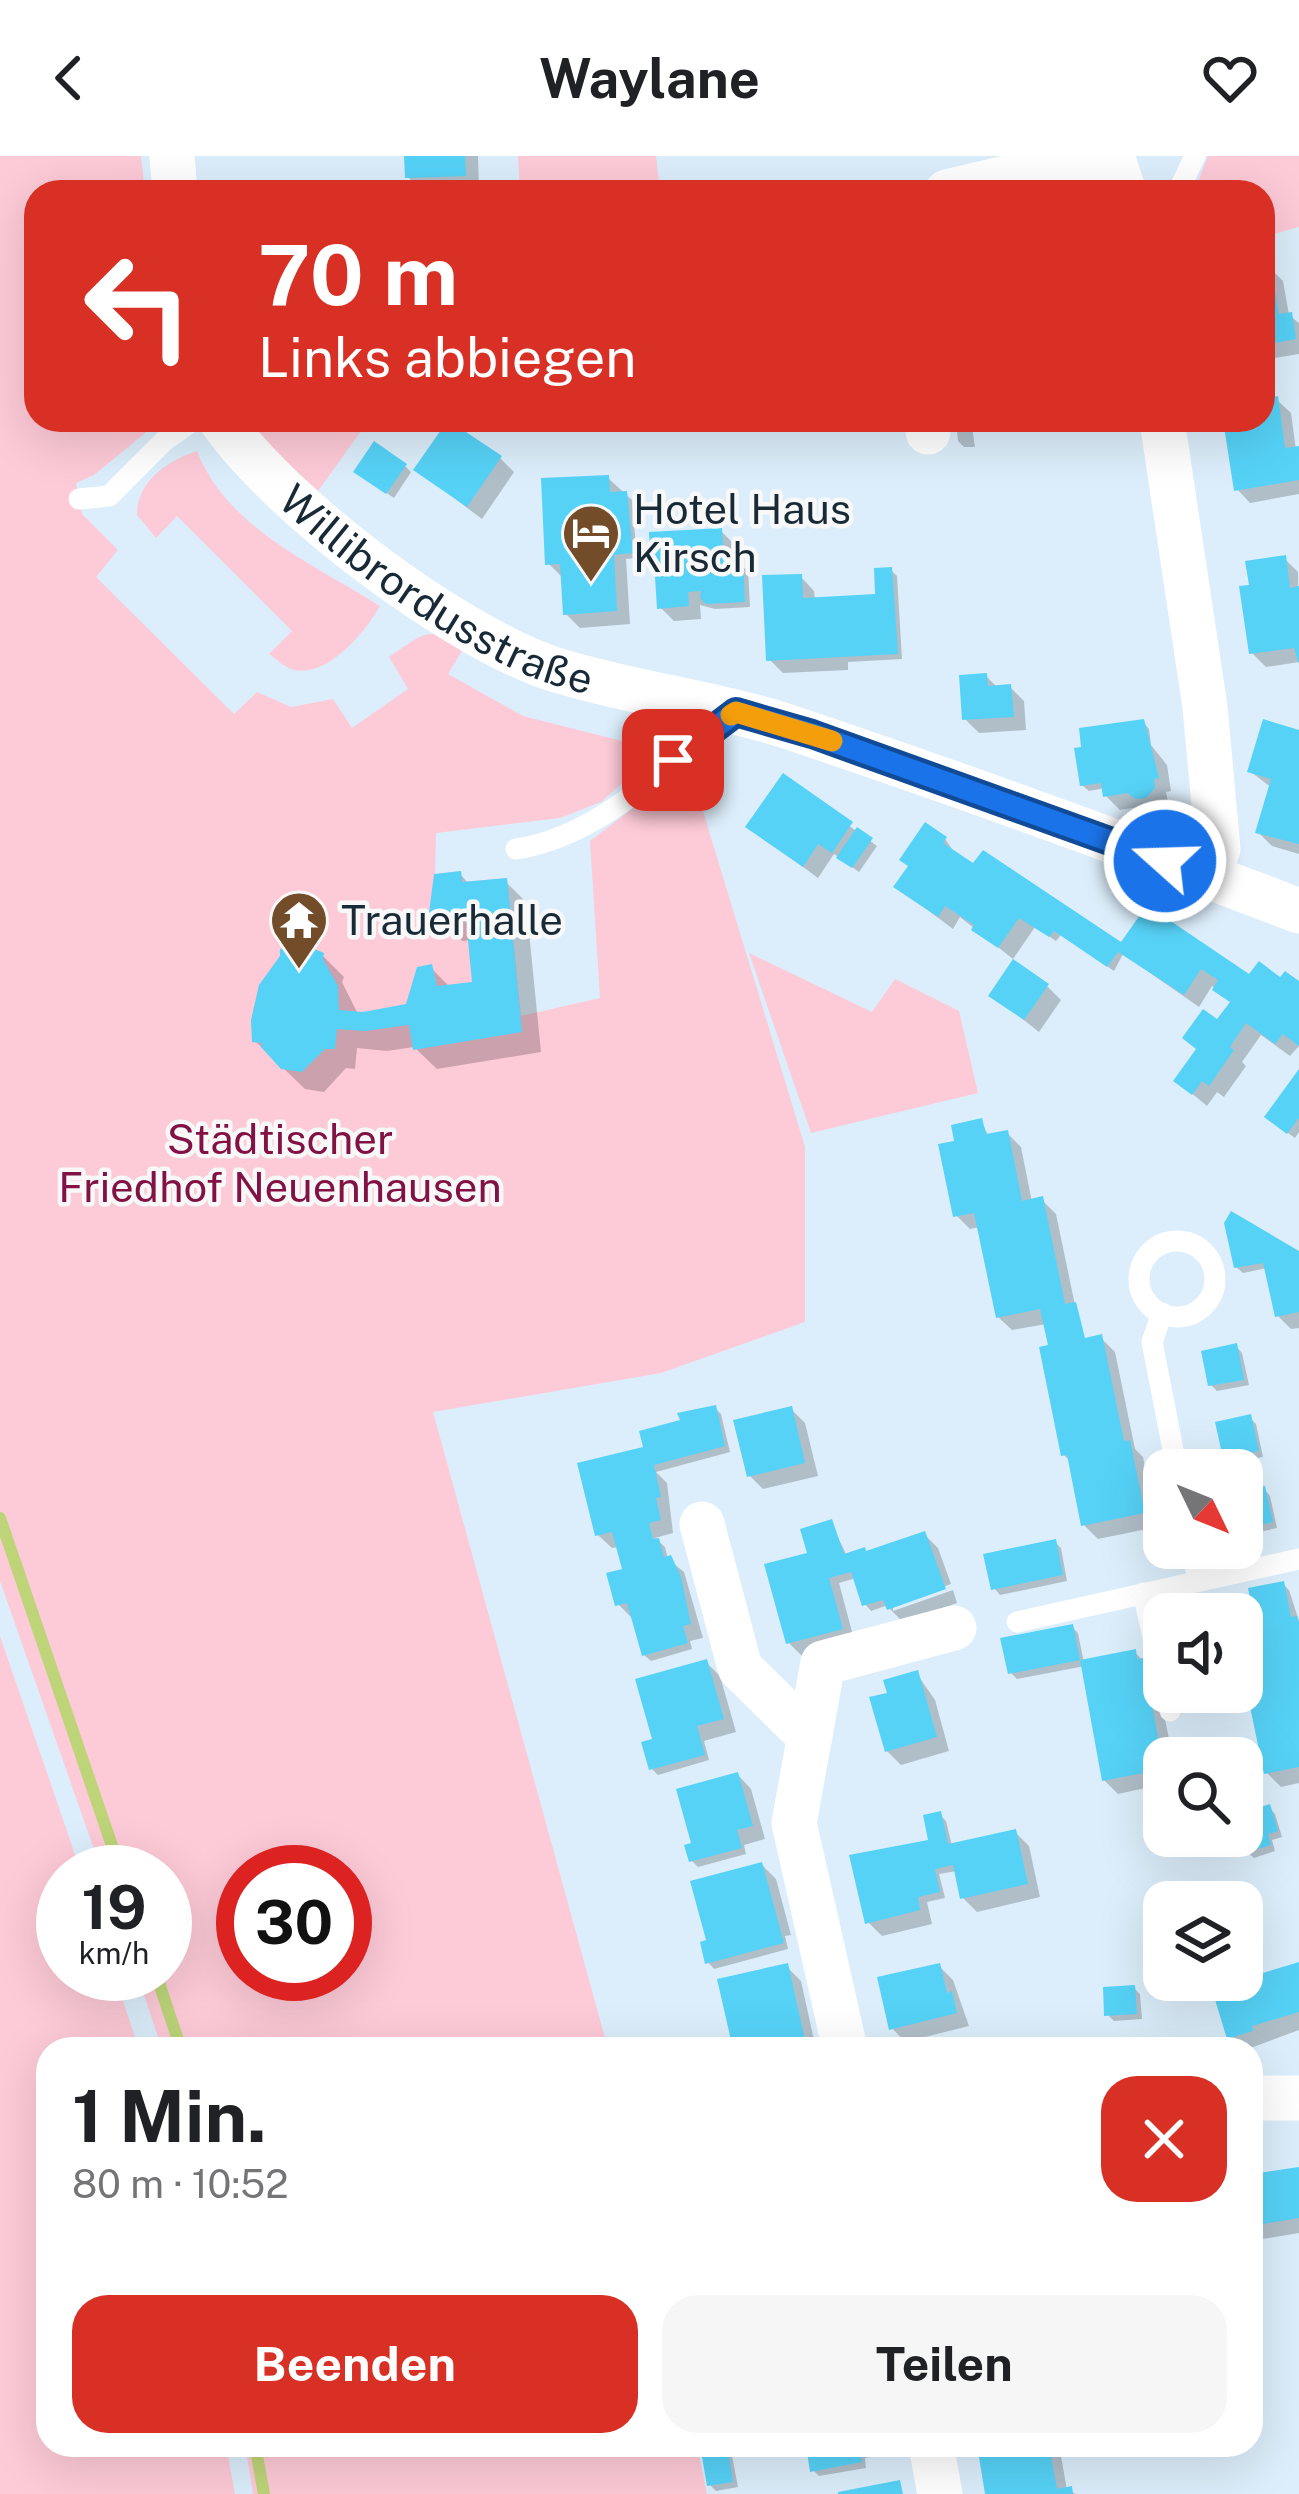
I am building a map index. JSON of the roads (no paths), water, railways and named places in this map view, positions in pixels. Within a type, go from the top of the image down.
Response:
[{"type":"street","points":[[997,180],[1099,156]]},
{"type":"street","name":"Willibrordusstraße","points":[[230,432],[256,465],[309,514],[468,628],[518,656],[641,693],[736,712],[812,734],[1299,911]]},
{"type":"street","points":[[1164,432],[1207,731],[1218,849],[1208,876]]},
{"type":"street","points":[[702,1524],[740,1668],[810,1736]]},
{"type":"street","points":[[842,2037],[794,1823],[823,1664],[954,1628]]},
{"type":"street","points":[[933,2457],[940,2494]]},
{"type":"lane","points":[[79,499],[110,496],[177,432]]},
{"type":"lane","points":[[516,849],[553,840],[592,822],[736,712]]},
{"type":"lane","points":[[1162,1313],[1152,1342],[1173,1449]]},
{"type":"lane","points":[[1017,1622],[1299,1559]]},
{"type":"lane","points":[[1196,1569],[1198,1580]]},
{"type":"waterway","points":[[0,1518],[112,1845]]},
{"type":"waterway","points":[[165,2001],[177,2037]]},
{"type":"waterway","points":[[257,2457],[264,2494]]},
{"type":"place","name":"Hotel Haus Kirsch","points":[[591,584]]},
{"type":"place","name":"Trauerhalle","points":[[299,971]]},
{"type":"park label","name":"Städtischer Friedhof Neuenhausen","points":[[280,1163]]}]
